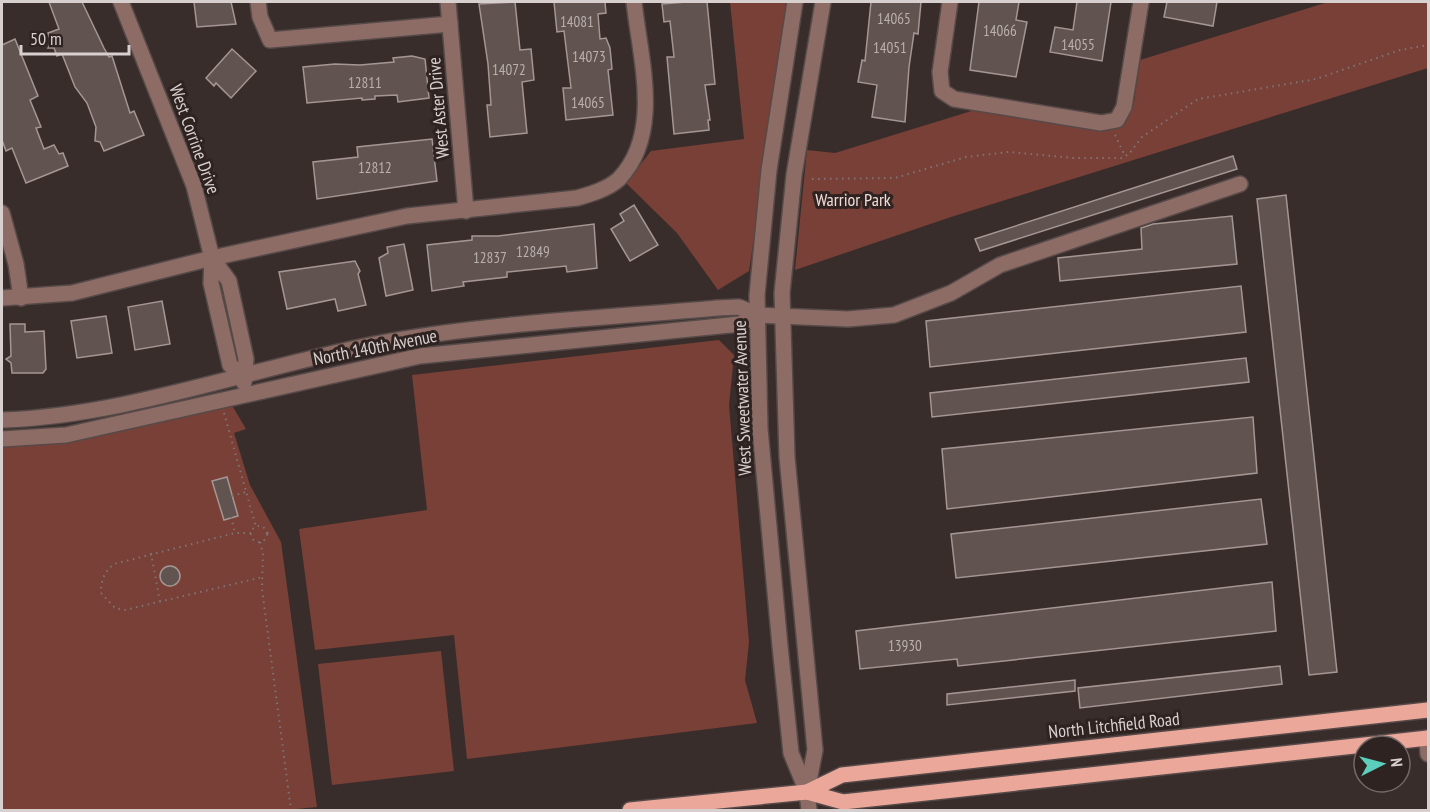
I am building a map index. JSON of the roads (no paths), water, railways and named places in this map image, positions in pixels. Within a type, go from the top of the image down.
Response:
[{"type":"main road","name":"North Litchfield Road","points":[[630,810],[807,792],[842,775],[1428,710]]},
{"type":"main road","name":"North Litchfield Road","points":[[807,792],[843,802],[1428,743]]},
{"type":"street","name":"West Corrine Drive","points":[[120,2],[194,186],[212,258],[229,281],[246,359],[242,376],[246,393]]},
{"type":"street","points":[[258,2],[260,17],[270,40],[450,24]]},
{"type":"street","name":"West Aster Drive","points":[[448,2],[466,211]]},
{"type":"street","points":[[2,298],[72,293],[212,258],[407,216],[577,198],[617,180],[636,156],[644,134],[646,108],[634,2]]},
{"type":"street","name":"West Sweetwater Avenue","points":[[795,2],[764,207],[758,315],[760,429],[791,753],[807,792],[809,810]]},
{"type":"street","name":"West Sweetwater Avenue","points":[[807,792],[815,750],[787,457],[782,315],[785,254],[794,175],[823,2]]},
{"type":"street","points":[[950,2],[940,72],[942,91],[954,99],[1116,125],[1124,106],[1141,2]]},
{"type":"street","name":"North 140th Avenue","points":[[2,420],[83,411],[373,345],[423,337],[717,308],[739,307],[758,315],[848,319],[894,315],[951,293],[1000,265],[1240,183]]},
{"type":"street","points":[[2,213],[16,264],[21,298]]},
{"type":"street","name":"North 140th Avenue","points":[[2,439],[66,435],[420,356],[740,324],[758,315]]},
{"type":"park label","name":"Warrior Park","points":[[853,199]]}]
